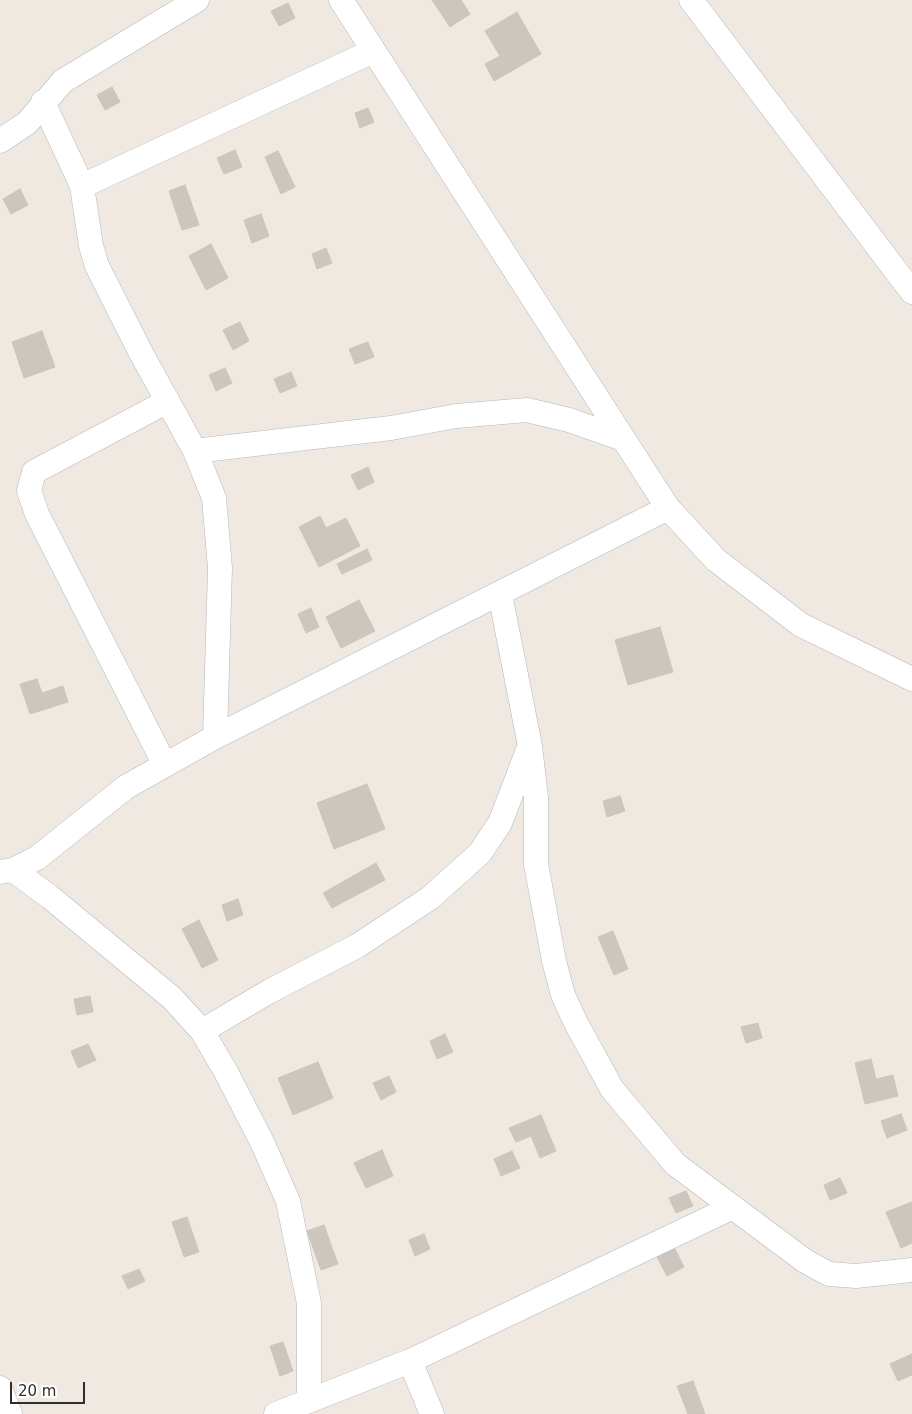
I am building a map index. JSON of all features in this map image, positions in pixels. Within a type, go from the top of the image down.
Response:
[{"type":"street","points":[[0,141],[27,123],[43,102],[63,81],[197,0]]},
{"type":"street","points":[[341,0],[668,508],[716,560],[801,625],[912,679]]},
{"type":"street","points":[[691,0],[912,292]]},
{"type":"street","points":[[82,186],[373,51]]},
{"type":"street","points":[[43,102],[82,186],[91,246],[98,266],[195,451],[214,498],[220,568],[215,737]]},
{"type":"street","points":[[165,765],[36,514],[29,491],[34,472],[168,401]]},
{"type":"street","points":[[195,451],[391,428],[456,416],[527,410],[569,420],[623,439]]},
{"type":"street","points":[[7,871],[37,858],[126,786],[215,737],[668,508]]},
{"type":"street","points":[[500,594],[530,746],[536,798],[536,864],[554,961],[566,1002],[612,1089],[675,1164],[805,1261],[829,1274],[856,1276],[912,1270]]},
{"type":"street","points":[[202,1031],[270,991],[357,946],[430,898],[480,853],[500,823],[530,746]]},
{"type":"street","points":[[7,871],[50,897],[172,998],[202,1031],[258,1134],[288,1201],[309,1303],[309,1401]]},
{"type":"street","points":[[276,1414],[410,1361],[733,1207]]},
{"type":"street","points":[[410,1361],[432,1414]]},
{"type":"street","points":[[0,1388],[10,1414]]},
{"type":"building","points":[[432,0],[461,0],[470,14],[450,27]]},
{"type":"building","points":[[288,3],[295,18],[279,26],[271,11]]},
{"type":"building","points":[[517,12],[541,54],[494,81],[485,64],[500,56],[485,31]]},
{"type":"building","points":[[112,87],[120,102],[105,110],[97,95]]},
{"type":"building","points":[[368,108],[374,122],[360,128],[355,113]]},
{"type":"building","points":[[235,150],[242,167],[224,174],[217,158]]},
{"type":"building","points":[[278,151],[295,187],[281,194],[265,157]]},
{"type":"building","points":[[185,185],[199,225],[182,230],[169,191]]},
{"type":"building","points":[[20,189],[28,205],[11,214],[3,199]]},
{"type":"building","points":[[261,214],[269,236],[252,243],[244,220]]},
{"type":"building","points":[[211,244],[228,278],[206,290],[189,256]]},
{"type":"building","points":[[326,248],[332,263],[317,269],[312,254]]},
{"type":"building","points":[[240,322],[249,341],[233,350],[223,330]]},
{"type":"building","points":[[42,331],[55,367],[24,378],[12,342]]},
{"type":"building","points":[[368,342],[374,357],[355,364],[349,349]]},
{"type":"building","points":[[225,368],[232,383],[216,391],[209,375]]},
{"type":"building","points":[[291,372],[297,386],[280,393],[274,379]]},
{"type":"building","points":[[368,467],[374,482],[358,490],[351,475]]},
{"type":"building","points":[[320,516],[326,528],[346,518],[360,546],[319,567],[299,527]]},
{"type":"building","points":[[367,549],[372,560],[342,574],[337,564]]},
{"type":"building","points":[[359,600],[375,631],[341,648],[326,617]]},
{"type":"building","points":[[311,608],[319,627],[306,633],[298,614]]},
{"type":"building","points":[[660,627],[673,672],[628,685],[615,640]]},
{"type":"building","points":[[37,679],[42,693],[63,686],[68,702],[30,714],[20,684]]},
{"type":"building","points":[[367,784],[385,829],[334,849],[317,803]]},
{"type":"building","points":[[620,796],[625,811],[607,817],[603,801]]},
{"type":"building","points":[[376,863],[385,880],[332,908],[323,893]]},
{"type":"building","points":[[238,899],[243,915],[227,921],[222,905]]},
{"type":"building","points":[[199,920],[218,960],[202,968],[182,929]]},
{"type":"building","points":[[613,931],[628,969],[614,975],[598,937]]},
{"type":"building","points":[[90,996],[93,1012],[77,1015],[74,999]]},
{"type":"building","points":[[758,1023],[762,1038],[746,1043],[741,1027]]},
{"type":"building","points":[[445,1034],[453,1052],[437,1059],[430,1041]]},
{"type":"building","points":[[88,1044],[96,1060],[78,1068],[71,1051]]},
{"type":"building","points":[[871,1059],[876,1079],[893,1075],[898,1096],[865,1104],[855,1063]]},
{"type":"building","points":[[318,1062],[333,1098],[293,1115],[278,1078]]},
{"type":"building","points":[[389,1076],[396,1092],[381,1100],[373,1083]]},
{"type":"building","points":[[901,1114],[907,1130],[887,1138],[881,1121]]},
{"type":"building","points":[[541,1115],[556,1151],[540,1158],[531,1136],[516,1142],[509,1128]]},
{"type":"building","points":[[382,1150],[393,1176],[366,1188],[354,1163]]},
{"type":"building","points":[[512,1151],[520,1168],[501,1176],[494,1159]]},
{"type":"building","points":[[840,1178],[847,1193],[830,1200],[824,1185]]},
{"type":"building","points":[[686,1191],[693,1206],[676,1213],[669,1198]]},
{"type":"building","points":[[912,1202],[912,1243],[901,1248],[886,1212]]},
{"type":"building","points":[[187,1217],[199,1252],[184,1257],[172,1222]]},
{"type":"building","points":[[324,1225],[338,1264],[321,1270],[307,1231]]},
{"type":"building","points":[[667,1233],[684,1267],[667,1276],[649,1242]]},
{"type":"building","points":[[424,1234],[430,1249],[415,1256],[409,1240]]},
{"type":"building","points":[[139,1269],[145,1281],[128,1289],[122,1276]]},
{"type":"building","points":[[283,1342],[293,1371],[280,1376],[270,1346]]},
{"type":"building","points":[[912,1354],[912,1375],[898,1381],[890,1364]]},
{"type":"building","points":[[693,1381],[705,1414],[688,1414],[677,1386]]}]
